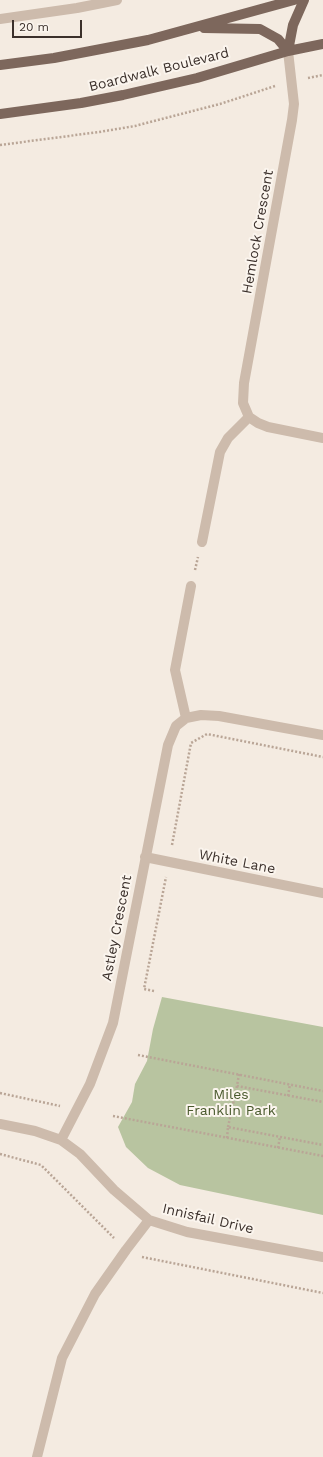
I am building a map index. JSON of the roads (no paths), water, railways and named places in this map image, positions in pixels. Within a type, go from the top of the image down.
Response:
[{"type":"main road","points":[[0,65],[96,51],[148,40],[294,0]]},
{"type":"main road","points":[[288,51],[293,25],[304,0]]},
{"type":"main road","points":[[196,28],[260,29],[278,39],[288,51]]},
{"type":"main road","name":"Boardwalk Boulevard","points":[[0,114],[82,104],[164,86],[288,51],[323,44]]},
{"type":"street","points":[[0,19],[29,16],[117,0]]},
{"type":"street","name":"Hemlock Crescent","points":[[249,417],[243,403],[244,382],[294,104],[288,51]]},
{"type":"street","points":[[202,542],[220,452],[228,438],[249,417],[268,427],[323,438]]},
{"type":"street","points":[[192,586],[175,670],[186,718],[201,715],[219,716],[323,735]]},
{"type":"street","name":"Astley Crescent","points":[[61,1140],[90,1084],[113,1023],[168,745],[176,726],[186,718]]},
{"type":"street","name":"White Lane","points":[[145,857],[323,893]]},
{"type":"street","name":"Innisfail Drive","points":[[0,1124],[35,1131],[61,1140],[80,1154],[114,1190],[149,1220],[187,1232],[323,1257]]},
{"type":"street","points":[[38,1457],[62,1358],[95,1294],[149,1220]]},
{"type":"park label","name":"Miles Franklin Park","points":[[231,1104]]}]
